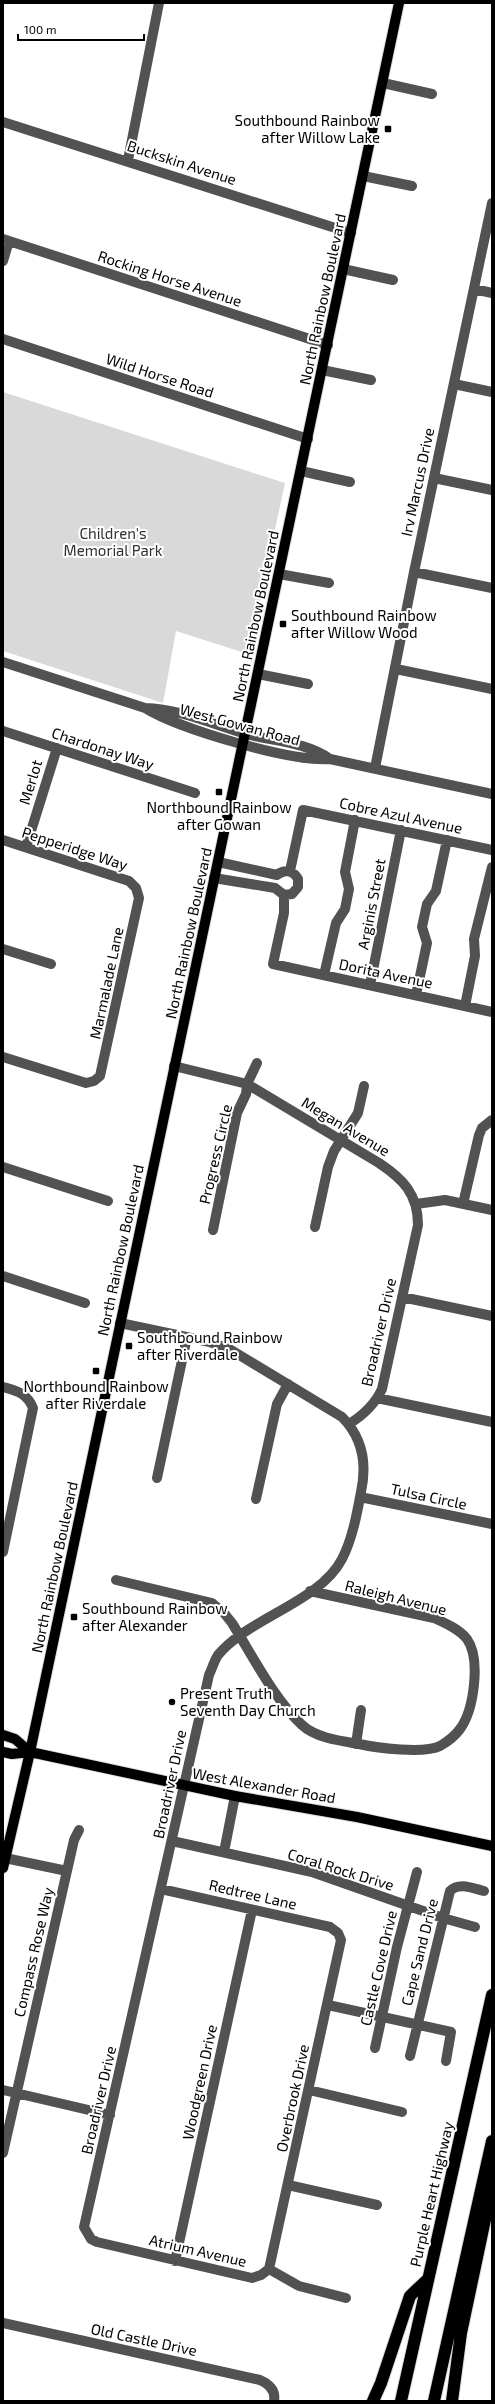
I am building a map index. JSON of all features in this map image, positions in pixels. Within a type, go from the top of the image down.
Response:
[{"type":"highway","name":"Purple Heart Highway","points":[[401,2401],[492,1995]]},
{"type":"highway","points":[[434,2401],[492,2141]]},
{"type":"highway","points":[[452,2401],[461,2333],[490,2196],[488,2159]]},
{"type":"highway","points":[[373,2401],[381,2383],[410,2296],[428,2279]]},
{"type":"main road","name":"North Rainbow Boulevard","points":[[4,1863],[30,1752],[174,1066],[244,744],[300,471],[383,83],[398,3]]},
{"type":"main road","name":"West Alexander Road","points":[[3,1735],[14,1739],[30,1752]]},
{"type":"main road","name":"West Alexander Road","points":[[3,1752],[12,1754],[30,1752],[185,1786],[357,1817],[491,1845]]},
{"type":"street","points":[[128,160],[159,3]]},
{"type":"street","points":[[383,83],[432,94]]},
{"type":"street","name":"Buckskin Avenue","points":[[3,122],[128,160],[351,233]]},
{"type":"street","points":[[363,176],[412,186]]},
{"type":"street","name":"Irv Marcus Drive","points":[[375,768],[396,669],[414,572],[492,203]]},
{"type":"street","points":[[3,261],[6,240]]},
{"type":"street","name":"Rocking Horse Avenue","points":[[6,240],[328,345]]},
{"type":"street","points":[[343,269],[393,280]]},
{"type":"street","points":[[474,289],[492,293]]},
{"type":"street","name":"Wild Horse Road","points":[[3,339],[308,439]]},
{"type":"street","points":[[322,370],[371,380]]},
{"type":"street","points":[[454,384],[492,392]]},
{"type":"street","points":[[300,471],[350,482]]},
{"type":"street","points":[[434,478],[492,490]]},
{"type":"street","points":[[414,572],[492,588]]},
{"type":"street","points":[[279,574],[329,583]]},
{"type":"street","name":"West Gowan Road","points":[[3,662],[145,708],[161,718],[244,744],[316,760],[330,759],[375,768],[492,794]]},
{"type":"street","points":[[396,669],[492,689]]},
{"type":"street","points":[[258,674],[308,684]]},
{"type":"street","name":"West Gowan Road","points":[[145,708],[166,709],[246,734],[317,750],[330,759]]},
{"type":"street","name":"Chardonay Way","points":[[3,732],[195,793]]},
{"type":"street","name":"Merlot","points":[[26,847],[57,748]]},
{"type":"street","name":"Cobre Azul Avenue","points":[[290,872],[303,810],[492,850]]},
{"type":"street","points":[[324,975],[336,923],[345,909],[349,889],[345,872],[356,820]]},
{"type":"street","name":"Arginis Street","points":[[370,985],[401,830]]},
{"type":"street","name":"Pepperidge Way","points":[[3,840],[129,881],[136,888]]},
{"type":"street","points":[[416,995],[427,943],[422,927],[427,904],[436,892],[447,840]]},
{"type":"street","points":[[214,878],[237,883],[242,881],[275,888],[284,895],[292,894],[298,887],[296,876],[290,872],[284,871],[277,875],[218,862]]},
{"type":"street","points":[[465,1006],[475,956],[474,939],[492,868]]},
{"type":"street","name":"Marmalade Lane","points":[[3,1057],[86,1083],[94,1081],[100,1076],[104,1065],[139,898],[136,888]]},
{"type":"street","name":"Dorita Avenue","points":[[284,895],[284,913],[273,964],[492,1012]]},
{"type":"street","points":[[3,949],[51,964]]},
{"type":"street","name":"Progress Circle","points":[[213,1230],[237,1113],[246,1094],[246,1084],[257,1064]]},
{"type":"street","name":"Megan Avenue","points":[[174,1066],[246,1084],[341,1140],[397,1176],[408,1187],[416,1204]]},
{"type":"street","points":[[315,1227],[328,1168],[341,1140],[358,1113],[364,1086]]},
{"type":"street","points":[[463,1204],[478,1135],[491,1120]]},
{"type":"street","points":[[3,1167],[108,1201]]},
{"type":"street","points":[[416,1204],[445,1200],[492,1210]]},
{"type":"street","name":"Broadriver Drive","points":[[87,2233],[84,2227],[209,1675],[218,1656],[240,1636],[310,1591],[326,1579],[342,1560],[353,1528],[365,1473],[362,1450],[349,1424],[359,1418],[377,1398],[382,1389],[418,1225],[416,1204]]},
{"type":"street","points":[[3,1276],[85,1303]]},
{"type":"street","points":[[402,1298],[492,1316]]},
{"type":"street","points":[[120,1323],[187,1337],[231,1350],[342,1417],[349,1424]]},
{"type":"street","points":[[157,1478],[187,1337]]},
{"type":"street","points":[[256,1500],[278,1404],[288,1384]]},
{"type":"street","points":[[3,1387],[23,1393],[29,1399],[33,1408],[3,1552]]},
{"type":"street","points":[[377,1398],[492,1422]]},
{"type":"street","name":"Tulsa Circle","points":[[360,1497],[492,1524]]},
{"type":"street","points":[[116,1580],[212,1603],[224,1613],[284,1705],[303,1726],[319,1735],[356,1744],[361,1710]]},
{"type":"street","name":"Raleigh Avenue","points":[[310,1591],[434,1618],[449,1624],[469,1643],[475,1666],[474,1680],[468,1712],[461,1728],[452,1738],[438,1747],[428,1750],[356,1744]]},
{"type":"street","points":[[224,1852],[235,1796]]},
{"type":"street","name":"Compass Rose Way","points":[[3,2153],[74,1840],[79,1830]]},
{"type":"street","name":"Coral Rock Drive","points":[[172,1841],[312,1872],[443,1918],[476,1927]]},
{"type":"street","points":[[4,1863],[67,1871]]},
{"type":"street","name":"Castle Cove Drive","points":[[375,2048],[381,2016],[417,1872]]},
{"type":"street","name":"Cape Sand Drive","points":[[410,2056],[450,1892],[454,1887],[460,1886],[484,1891]]},
{"type":"street","name":"Redtree Lane","points":[[161,1889],[330,1927],[338,1933]]},
{"type":"street","name":"Woodgreen Drive","points":[[175,2261],[252,1910]]},
{"type":"street","name":"Overbrook Drive","points":[[269,2269],[341,1945],[338,1933]]},
{"type":"street","points":[[328,2005],[451,2032],[446,2061]]},
{"type":"street","points":[[3,2090],[110,2115]]},
{"type":"street","points":[[309,2090],[402,2112]]},
{"type":"street","points":[[288,2185],[376,2205]]},
{"type":"street","name":"Atrium Avenue","points":[[87,2233],[97,2242],[252,2278],[261,2275],[269,2269]]},
{"type":"street","points":[[269,2269],[299,2286],[346,2298]]},
{"type":"street","name":"Old Castle Drive","points":[[3,2323],[260,2380],[269,2384],[274,2396]]},
{"type":"green space","name":"Children's Memorial Park","points":[[3,392],[285,483],[248,654],[176,631],[163,703],[3,651]]},
{"type":"place","name":"Southbound Rainbow after Willow Lake","points":[[388,129]]},
{"type":"place","name":"Southbound Rainbow after Willow Wood","points":[[283,624]]},
{"type":"place","name":"Northbound Rainbow after Gowan","points":[[219,792]]},
{"type":"place","name":"Southbound Rainbow after Riverdale","points":[[129,1346]]},
{"type":"place","name":"Northbound Rainbow after Riverdale","points":[[96,1371]]},
{"type":"place","name":"Southbound Rainbow after Alexander","points":[[74,1617]]},
{"type":"place","name":"Present Truth Seventh Day Church","points":[[172,1702]]}]
